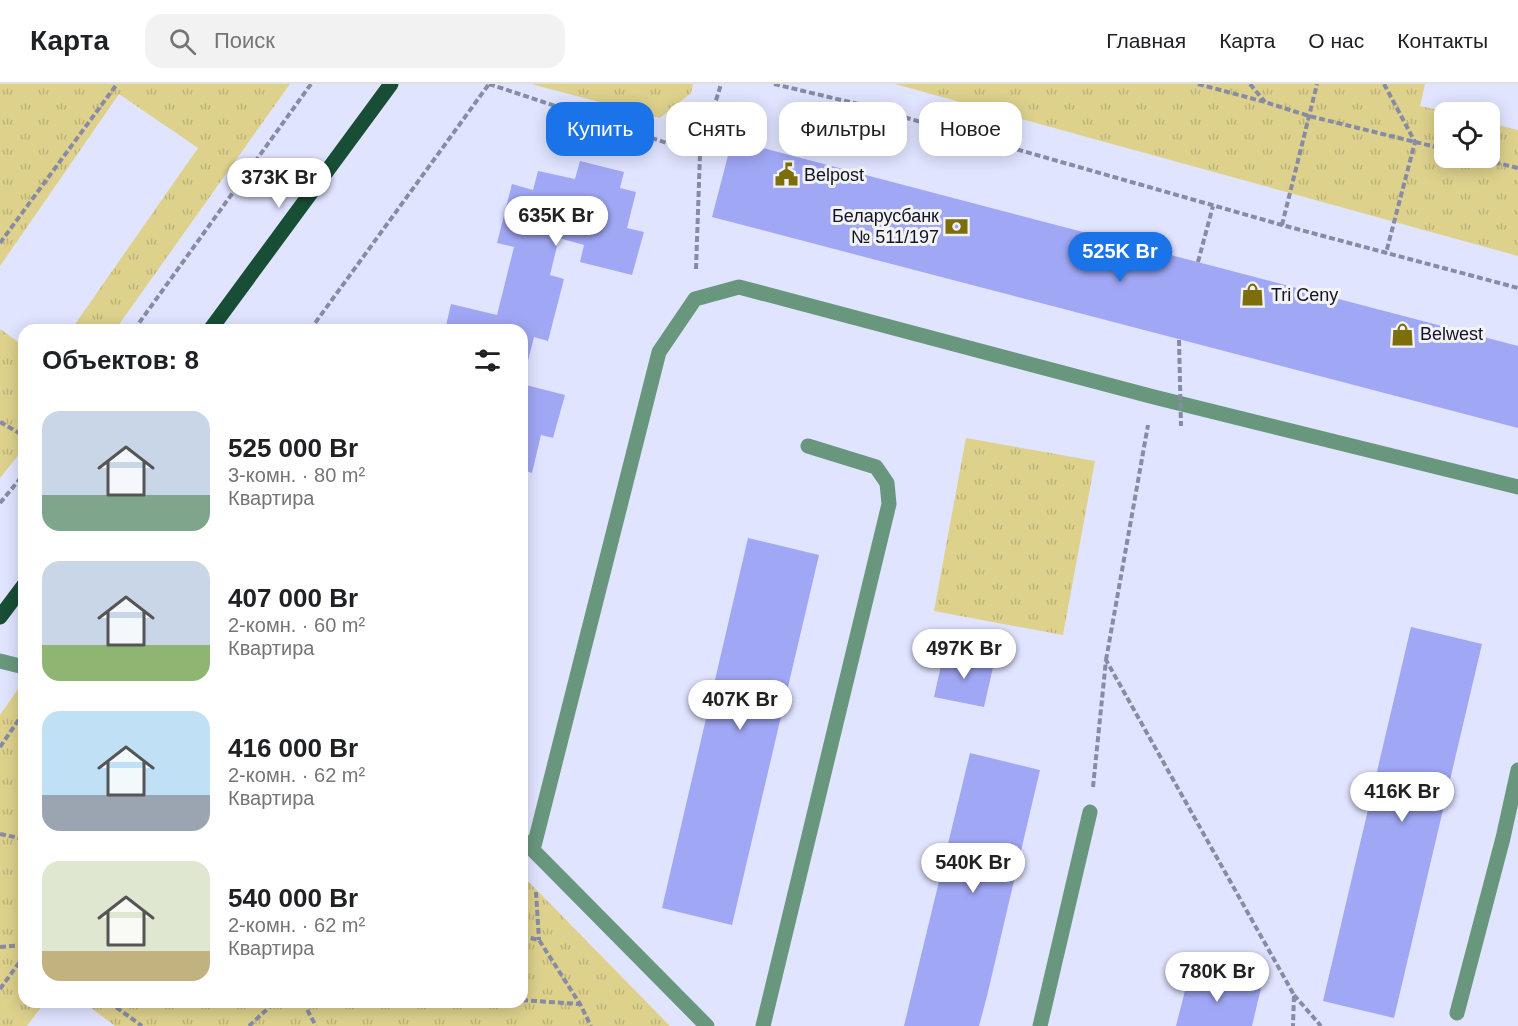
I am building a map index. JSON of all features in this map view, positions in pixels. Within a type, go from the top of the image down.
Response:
[{"type":"main road","points":[[214,324],[391,84]]},
{"type":"main road","points":[[0,617],[18,593]]},
{"type":"lane","points":[[528,841],[659,352],[695,299],[739,287],[1154,397],[1518,487]]},
{"type":"lane","points":[[764,1026],[890,504],[887,483],[876,467],[808,446]]},
{"type":"lane","points":[[0,662],[18,666]]},
{"type":"lane","points":[[1457,1012],[1503,838],[1518,770]]},
{"type":"lane","points":[[1040,1026],[1090,812]]},
{"type":"lane","points":[[528,846],[707,1026]]},
{"type":"path","points":[[0,243],[117,84]]},
{"type":"path","points":[[138,324],[311,84]]},
{"type":"path","points":[[314,324],[489,84],[666,143]]},
{"type":"path","points":[[716,102],[721,84]]},
{"type":"path","points":[[774,84],[858,104],[1213,206],[1518,288]]},
{"type":"path","points":[[1198,84],[1309,116],[1434,147]]},
{"type":"path","points":[[1250,84],[1265,102]]},
{"type":"path","points":[[1282,225],[1317,84]]},
{"type":"path","points":[[1384,84],[1415,142],[1386,253]]},
{"type":"path","points":[[695,299],[700,156]]},
{"type":"path","points":[[1500,164],[1518,168]]},
{"type":"path","points":[[1198,262],[1213,206]]},
{"type":"path","points":[[1179,340],[1181,426]]},
{"type":"path","points":[[1090,812],[1106,660],[1149,419]]},
{"type":"path","points":[[0,422],[18,432]]},
{"type":"path","points":[[0,503],[18,481]]},
{"type":"path","points":[[1106,660],[1294,995],[1321,1026]]},
{"type":"path","points":[[0,747],[18,721]]},
{"type":"path","points":[[0,834],[18,838]]},
{"type":"path","points":[[528,937],[539,939],[580,1004],[591,1026]]},
{"type":"path","points":[[0,947],[18,946]]},
{"type":"path","points":[[0,989],[18,964]]},
{"type":"path","points":[[1293,1026],[1294,995]]},
{"type":"path","points":[[528,1000],[580,1004]]},
{"type":"path","points":[[117,1008],[142,1026]]},
{"type":"path","points":[[249,1026],[268,1008]]},
{"type":"path","points":[[306,1008],[316,1026]]},
{"type":"green space","points":[[0,84],[290,84],[119,324],[75,324],[198,148],[119,94],[0,266]]},
{"type":"green space","points":[[531,84],[693,84],[691,93],[680,102],[666,102],[666,113],[660,118],[654,116],[654,102],[599,102]]},
{"type":"green space","points":[[895,84],[1425,84],[1420,106],[1434,109],[1434,168],[1500,168],[1500,126],[1518,130],[1518,256],[1022,119],[1022,102],[960,102]]},
{"type":"green space","points":[[0,329],[18,342],[18,456],[0,478]]},
{"type":"green space","points":[[966,438],[1095,461],[1063,635],[934,611]]},
{"type":"green space","points":[[18,689],[18,1008],[40,1008],[27,1026],[0,1026],[0,715]]},
{"type":"green space","points":[[528,881],[670,1026],[115,1026],[91,1008],[528,1008]]},
{"type":"building","points":[[767,149],[779,152],[779,156],[793,156],[1518,346],[1518,428],[712,217],[728,156],[767,156]]},
{"type":"building","points":[[580,161],[624,172],[620,188],[636,192],[627,228],[644,232],[632,275],[580,262],[584,245],[559,238],[550,275],[564,279],[548,341],[534,337],[528,361],[528,324],[446,324],[451,304],[497,315],[514,247],[497,243],[512,184],[533,190],[538,171],[575,179]]},
{"type":"building","points":[[528,386],[565,395],[553,438],[541,435],[532,473],[528,472]]},
{"type":"building","points":[[748,538],[819,555],[732,925],[662,908]]},
{"type":"building","points":[[1411,627],[1482,644],[1394,1018],[1323,1001]]},
{"type":"building","points":[[944,652],[994,663],[984,707],[934,697]]},
{"type":"building","points":[[970,753],[1040,770],[987,996],[979,1026],[904,1026]]},
{"type":"building","points":[[1190,971],[1261,988],[1252,1026],[1176,1026]]},
{"type":"place","name":"Belpost","points":[[786,175]]},
{"type":"place","name":"Беларусбанк № 511/197","points":[[957,226]]},
{"type":"place","name":"Tri Ceny","points":[[1253,295]]},
{"type":"place","name":"Belwest","points":[[1402,334]]}]
